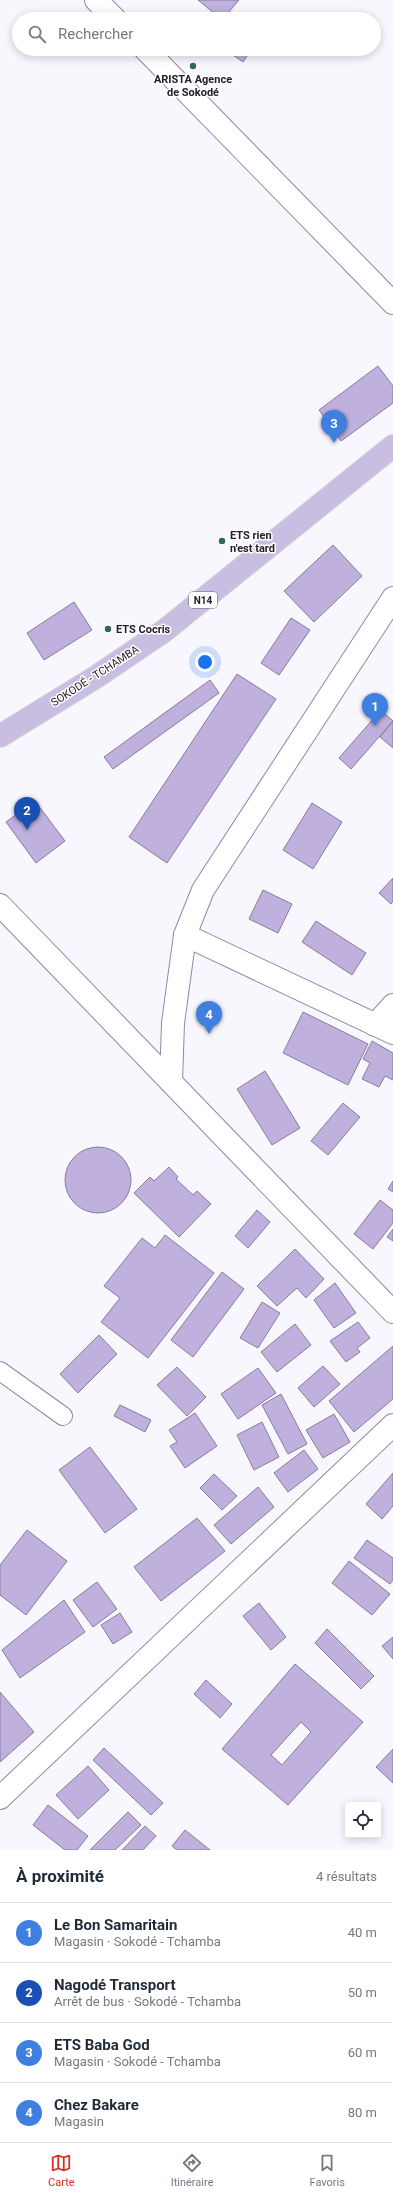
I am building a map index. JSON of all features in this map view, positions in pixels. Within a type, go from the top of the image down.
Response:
[{"type":"main road","name":"SOKODÉ - TCHAMBA","points":[[0,736],[96,677],[164,631],[393,446]]},
{"type":"street","points":[[96,0],[108,12]]},
{"type":"street","points":[[152,56],[393,303]]},
{"type":"street","points":[[171,1082],[173,1023],[185,935],[203,890],[393,598]]},
{"type":"street","points":[[0,905],[393,1312]]},
{"type":"street","points":[[185,935],[384,1029],[393,1005]]},
{"type":"street","points":[[0,1798],[393,1425]]},
{"type":"lane","points":[[0,1370],[63,1416]]},
{"type":"building","points":[[198,0],[239,0],[229,12],[213,12]]},
{"type":"building","points":[[234,56],[247,56],[243,62]]},
{"type":"building","points":[[378,366],[393,386],[393,403],[341,441],[319,410]]},
{"type":"building","points":[[333,545],[362,576],[314,622],[284,591]]},
{"type":"building","points":[[74,602],[92,630],[44,660],[27,633]]},
{"type":"building","points":[[291,618],[310,630],[279,675],[261,663]]},
{"type":"building","points":[[237,674],[276,699],[167,863],[129,837]]},
{"type":"building","points":[[210,680],[219,693],[113,769],[104,757]]},
{"type":"building","points":[[381,710],[393,721],[351,769],[339,758]]},
{"type":"building","points":[[393,721],[393,748],[380,737]]},
{"type":"building","points":[[35,801],[65,841],[36,863],[6,822]]},
{"type":"building","points":[[312,803],[342,822],[313,869],[283,850]]},
{"type":"building","points":[[393,878],[393,901],[391,904],[379,893]]},
{"type":"building","points":[[263,890],[292,904],[278,933],[249,919]]},
{"type":"building","points":[[316,921],[366,953],[352,975],[302,942]]},
{"type":"building","points":[[303,1012],[368,1044],[348,1085],[283,1053]]},
{"type":"building","points":[[372,1041],[393,1053],[393,1080],[385,1076],[379,1087],[362,1079],[370,1063],[363,1059]]},
{"type":"building","points":[[265,1071],[300,1128],[272,1145],[237,1089]]},
{"type":"building","points":[[343,1103],[360,1117],[328,1155],[311,1141]]},
{"type":"building","points":[[98,1147],[111,1150],[121,1157],[128,1167],[131,1180],[128,1193],[121,1203],[111,1210],[98,1213],[85,1210],[75,1203],[68,1193],[65,1180],[68,1167],[75,1157],[85,1150]]},
{"type":"building","points":[[169,1167],[178,1177],[176,1179],[193,1195],[197,1191],[211,1204],[179,1237],[134,1193],[150,1177],[154,1181]]},
{"type":"building","points":[[393,1181],[393,1192],[388,1189]]},
{"type":"building","points":[[380,1200],[393,1210],[393,1223],[373,1249],[354,1234]]},
{"type":"building","points":[[257,1210],[270,1222],[248,1248],[235,1236]]},
{"type":"building","points":[[393,1229],[393,1241],[387,1237]]},
{"type":"building","points":[[165,1235],[214,1273],[148,1358],[101,1322],[120,1298],[104,1286],[142,1238],[155,1248]]},
{"type":"building","points":[[295,1249],[324,1279],[306,1298],[297,1288],[277,1306],[257,1286]]},
{"type":"building","points":[[222,1272],[244,1289],[193,1357],[171,1340]]},
{"type":"building","points":[[335,1283],[356,1313],[334,1328],[314,1300]]},
{"type":"building","points":[[262,1302],[280,1313],[258,1348],[240,1338]]},
{"type":"building","points":[[358,1322],[370,1338],[357,1348],[360,1352],[346,1362],[330,1341]]},
{"type":"building","points":[[295,1324],[311,1345],[277,1372],[261,1352]]},
{"type":"building","points":[[99,1335],[117,1354],[78,1393],[60,1374]]},
{"type":"building","points":[[393,1346],[393,1399],[354,1432],[329,1401]]},
{"type":"building","points":[[323,1366],[340,1384],[314,1407],[298,1388]]},
{"type":"building","points":[[177,1367],[206,1397],[187,1416],[157,1385]]},
{"type":"building","points":[[258,1368],[276,1393],[238,1419],[221,1394]]},
{"type":"building","points":[[281,1394],[307,1444],[288,1454],[262,1405]]},
{"type":"building","points":[[120,1405],[151,1420],[145,1432],[114,1416]]},
{"type":"building","points":[[195,1413],[217,1446],[185,1468],[170,1446],[177,1442],[169,1430]]},
{"type":"building","points":[[334,1414],[350,1442],[323,1458],[306,1430]]},
{"type":"building","points":[[262,1422],[279,1457],[254,1470],[237,1435]]},
{"type":"building","points":[[90,1447],[137,1509],[105,1533],[59,1470]]},
{"type":"building","points":[[304,1450],[318,1469],[288,1492],[274,1473]]},
{"type":"building","points":[[393,1473],[393,1506],[382,1519],[366,1504]]},
{"type":"building","points":[[214,1474],[237,1496],[222,1510],[200,1488]]},
{"type":"building","points":[[258,1487],[274,1507],[231,1544],[214,1525]]},
{"type":"building","points":[[197,1518],[225,1551],[161,1601],[134,1567]]},
{"type":"building","points":[[27,1530],[67,1561],[26,1615],[0,1595],[0,1565]]},
{"type":"building","points":[[367,1540],[393,1558],[393,1580],[390,1584],[354,1558]]},
{"type":"building","points":[[349,1561],[390,1594],[372,1615],[332,1583]]},
{"type":"building","points":[[97,1582],[117,1609],[93,1627],[73,1600]]},
{"type":"building","points":[[64,1600],[85,1632],[20,1678],[2,1650]]},
{"type":"building","points":[[259,1603],[286,1637],[271,1650],[243,1616]]},
{"type":"building","points":[[120,1613],[132,1632],[113,1644],[101,1625]]},
{"type":"building","points":[[327,1629],[374,1676],[361,1689],[315,1643]]},
{"type":"building","points":[[393,1637],[393,1659],[382,1646]]},
{"type":"building","points":[[295,1664],[363,1722],[288,1805],[222,1749]],"holes":[[[301,1722],[311,1732],[282,1765],[271,1755]]]},
{"type":"building","points":[[206,1680],[232,1704],[220,1718],[194,1694]]},
{"type":"building","points":[[0,1692],[34,1732],[0,1762]]},
{"type":"building","points":[[104,1748],[163,1803],[151,1815],[93,1760]]},
{"type":"building","points":[[393,1749],[393,1783],[376,1767]]},
{"type":"building","points":[[88,1766],[109,1790],[78,1819],[56,1795]]},
{"type":"building","points":[[48,1805],[88,1836],[77,1850],[65,1850],[33,1825]]},
{"type":"building","points":[[128,1812],[141,1825],[115,1850],[90,1850]]},
{"type":"building","points":[[145,1826],[156,1836],[143,1850],[122,1850]]},
{"type":"building","points":[[185,1830],[210,1850],[177,1850],[172,1846]]},
{"type":"place","name":"ARISTA Agence de Sokodé","points":[[193,66]]},
{"type":"place","name":"ETS Baba God","points":[[334,443]]},
{"type":"place","name":"ETS rien n'est tard","points":[[222,541]]},
{"type":"place","name":"ETS Cocris","points":[[108,629]]},
{"type":"place","name":"Le Bon Samaritain","points":[[375,726]]},
{"type":"place","name":"Nagodé Transport","points":[[27,830]]},
{"type":"place","name":"Chez Bakare","points":[[209,1034]]}]
